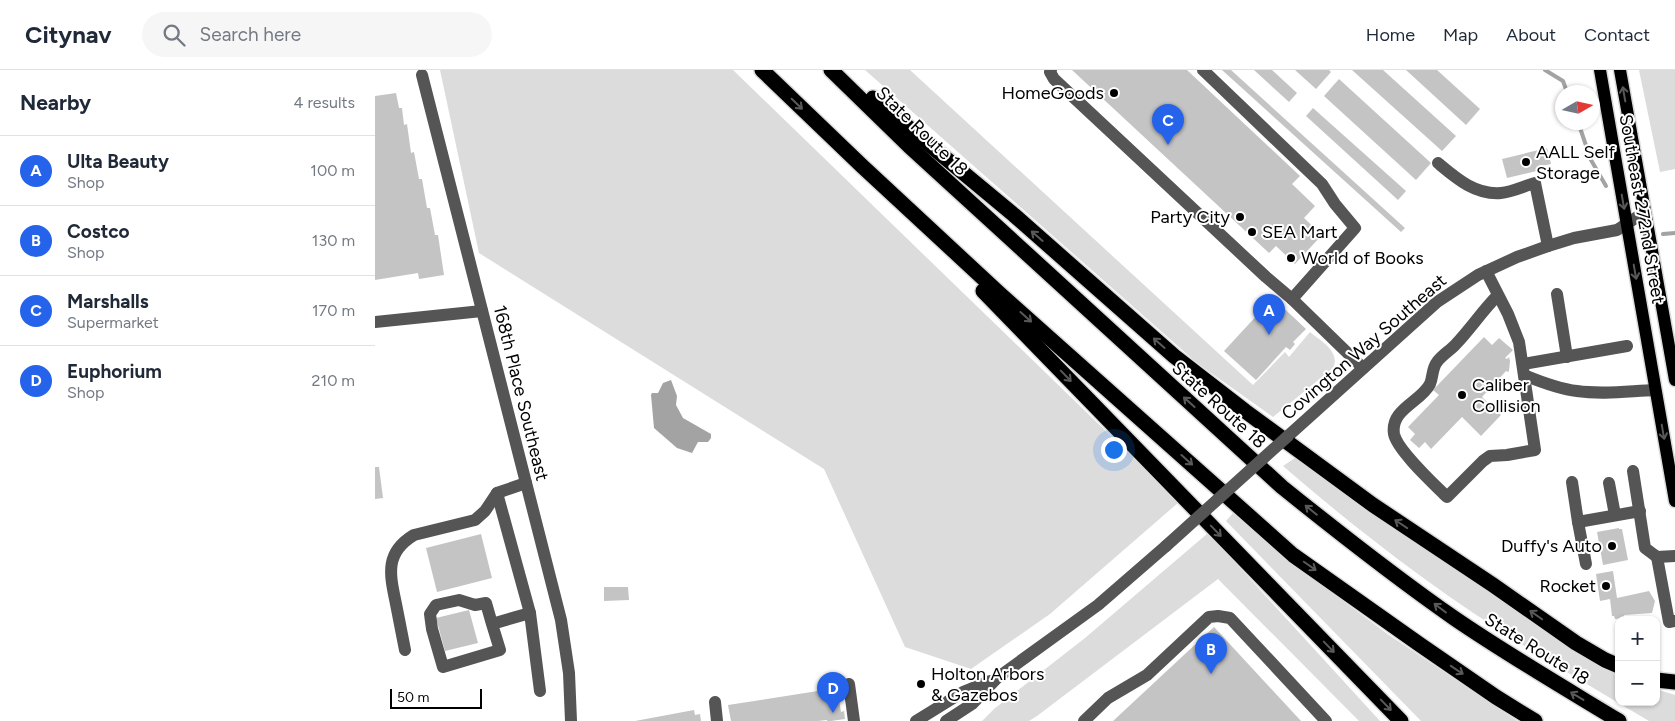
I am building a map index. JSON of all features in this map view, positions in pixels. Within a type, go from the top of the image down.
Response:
[{"type":"highway","points":[[762,70],[861,166],[1000,294],[1293,554],[1496,697],[1535,721]]},
{"type":"highway","name":"State Route 18","points":[[831,70],[916,153],[1282,487],[1330,526],[1453,618],[1530,668],[1619,721]]},
{"type":"highway","points":[[839,70],[1014,215],[1174,356],[1245,411],[1381,511],[1493,585],[1576,643],[1615,664]]},
{"type":"highway","points":[[861,166],[1401,721]]},
{"type":"highway","points":[[1660,680],[1675,682]]},
{"type":"main road","name":"Southeast 272nd Street","points":[[1600,70],[1675,501]]},
{"type":"main road","name":"Southeast 272nd Street","points":[[1620,70],[1675,380]]},
{"type":"street","points":[[1051,70],[1050,72],[1054,79],[1260,272],[1292,299],[1363,368]]},
{"type":"street","points":[[1203,70],[1322,184],[1335,204],[1355,228],[1292,299]]},
{"type":"street","name":"168th Place Southeast","points":[[422,75],[564,637],[569,673],[571,721]]},
{"type":"street","points":[[1438,163],[1461,183],[1475,189],[1501,193],[1535,184],[1548,246]]},
{"type":"street","name":"Covington Way Southeast","points":[[946,721],[972,704],[997,678],[1098,605],[1437,302],[1478,275],[1517,257],[1574,238],[1617,230],[1645,212]]},
{"type":"street","points":[[1486,271],[1508,314],[1519,342],[1535,450],[1490,456],[1447,497],[1403,451],[1396,442],[1393,428],[1398,414],[1430,384],[1436,362],[1455,346],[1498,295]]},
{"type":"street","points":[[1557,294],[1567,357]]},
{"type":"street","points":[[375,322],[482,311]]},
{"type":"street","points":[[1523,370],[1567,357],[1627,346]]},
{"type":"street","points":[[1523,370],[1544,384],[1576,391],[1603,393],[1655,390]]},
{"type":"street","points":[[1633,471],[1645,548],[1657,557],[1675,556]]},
{"type":"street","points":[[1572,482],[1586,564]]},
{"type":"street","points":[[405,650],[390,576],[391,563],[396,551],[414,535],[475,520],[485,511],[497,493],[526,483]]},
{"type":"street","points":[[1609,483],[1615,516]]},
{"type":"street","points":[[497,493],[530,613],[540,691]]},
{"type":"street","points":[[1578,522],[1640,511]]},
{"type":"street","points":[[1657,557],[1669,622],[1675,621]]},
{"type":"street","points":[[459,600],[475,605],[486,603],[492,624],[500,650],[443,667],[432,629],[430,614],[436,605],[459,600]]},
{"type":"street","points":[[492,624],[530,613]]},
{"type":"street","points":[[1084,721],[1108,698],[1147,675],[1209,617],[1218,616],[1230,618],[1326,721]]},
{"type":"street","name":"Covington Way Southeast","points":[[916,721],[963,692],[997,678]]},
{"type":"street","points":[[849,684],[854,721]]},
{"type":"street","points":[[715,702],[717,721]]},
{"type":"shaded area","points":[[440,70],[733,70],[1179,502],[1050,614],[971,669],[905,647],[824,469],[479,253]]},
{"type":"shaded area","points":[[865,70],[910,70],[1253,385],[1285,352],[1289,357],[1310,332],[1329,347],[1335,362],[1333,368],[1273,417],[1197,363]]},
{"type":"shaded area","points":[[1639,70],[1675,70],[1675,169],[1660,172]]},
{"type":"shaded area","points":[[671,380],[677,396],[676,405],[683,418],[711,434],[708,442],[698,442],[692,453],[677,448],[654,428],[651,395],[652,393],[658,393],[663,383]]},
{"type":"shaded area","points":[[1295,458],[1615,674],[1615,701],[1534,652],[1449,597],[1369,537],[1283,466]]},
{"type":"shaded area","points":[[1233,513],[1328,590],[1389,635],[1517,721],[1421,721],[1226,521]]},
{"type":"shaded area","points":[[1208,533],[1380,721],[1359,721],[1218,579],[1029,721],[982,721],[994,709],[1085,638]]},
{"type":"shaded area","points":[[1660,690],[1675,695],[1675,721],[1649,721],[1624,706],[1660,706]]},
{"type":"building","points":[[1072,70],[1187,70],[1300,176],[1292,184],[1315,206],[1304,218],[1322,235],[1295,264],[1276,246],[1269,253]]},
{"type":"building","points":[[1222,70],[1231,70],[1405,228],[1401,232]]},
{"type":"building","points":[[1254,70],[1272,70],[1297,93],[1289,102]]},
{"type":"building","points":[[1295,70],[1329,70],[1331,72],[1316,89]]},
{"type":"building","points":[[1352,70],[1383,70],[1456,136],[1442,151]]},
{"type":"building","points":[[1406,70],[1437,70],[1480,109],[1466,125]]},
{"type":"building","points":[[1339,79],[1431,163],[1416,180],[1324,96]]},
{"type":"building","points":[[396,93],[399,108],[402,108],[404,125],[407,124],[411,153],[414,152],[419,179],[422,179],[427,208],[430,208],[435,235],[438,235],[444,275],[419,279],[418,273],[375,280],[375,96]]},
{"type":"building","points":[[1313,108],[1406,191],[1398,200],[1306,116]]},
{"type":"building","name":"AALL Self Storage","points":[[1547,148],[1551,164],[1537,167],[1537,171],[1507,178],[1502,159]]},
{"type":"building","points":[[1273,298],[1306,329],[1293,342],[1295,344],[1290,350],[1286,347],[1256,380],[1224,351]]},
{"type":"building","points":[[1484,337],[1492,345],[1499,338],[1513,350],[1505,358],[1509,357],[1509,371],[1506,371],[1482,397],[1501,415],[1481,436],[1462,417],[1431,449],[1425,442],[1419,448],[1410,440],[1415,434],[1408,427],[1439,395],[1433,390]]},
{"type":"building","points":[[375,467],[379,467],[383,498],[375,499]]},
{"type":"building","name":"Duffy's Auto","points":[[1622,529],[1628,560],[1603,565],[1597,532]]},
{"type":"building","points":[[481,534],[492,578],[437,592],[426,548]]},
{"type":"building","points":[[1613,571],[1617,598],[1649,591],[1655,601],[1652,613],[1615,616],[1615,619],[1612,616],[1610,599],[1600,601],[1596,574]]},
{"type":"building","points":[[604,587],[628,587],[629,600],[604,601]]},
{"type":"building","points":[[469,610],[478,643],[445,651],[436,618]]},
{"type":"building","points":[[1214,627],[1301,721],[1113,721]]},
{"type":"building","points":[[837,688],[841,712],[844,711],[845,719],[831,721],[731,721],[728,705]]},
{"type":"building","points":[[694,710],[695,715],[700,714],[701,721],[635,721]]},
{"type":"waterway","points":[[1545,70],[1563,81],[1564,85]]},
{"type":"waterway","points":[[1581,130],[1591,160],[1606,186]]},
{"type":"waterway","points":[[1663,234],[1675,233]]},
{"type":"place","name":"HomeGoods","points":[[1114,93]]},
{"type":"place","name":"Marshalls","points":[[1168,145]]},
{"type":"place","name":"AALL Self Storage","points":[[1526,162]]},
{"type":"place","name":"Party City","points":[[1240,217]]},
{"type":"place","name":"SEA Mart","points":[[1252,232]]},
{"type":"place","name":"World of Books","points":[[1291,258]]},
{"type":"place","name":"Ulta Beauty","points":[[1269,335]]},
{"type":"place","name":"Caliber Collision","points":[[1462,395]]},
{"type":"place","name":"Duffy's Auto","points":[[1612,546]]},
{"type":"place","name":"Rocket","points":[[1606,586]]},
{"type":"place","name":"Costco","points":[[1211,674]]},
{"type":"place","name":"Holton Arbors & Gazebos","points":[[921,684]]},
{"type":"place","name":"Euphorium","points":[[833,713]]}]
